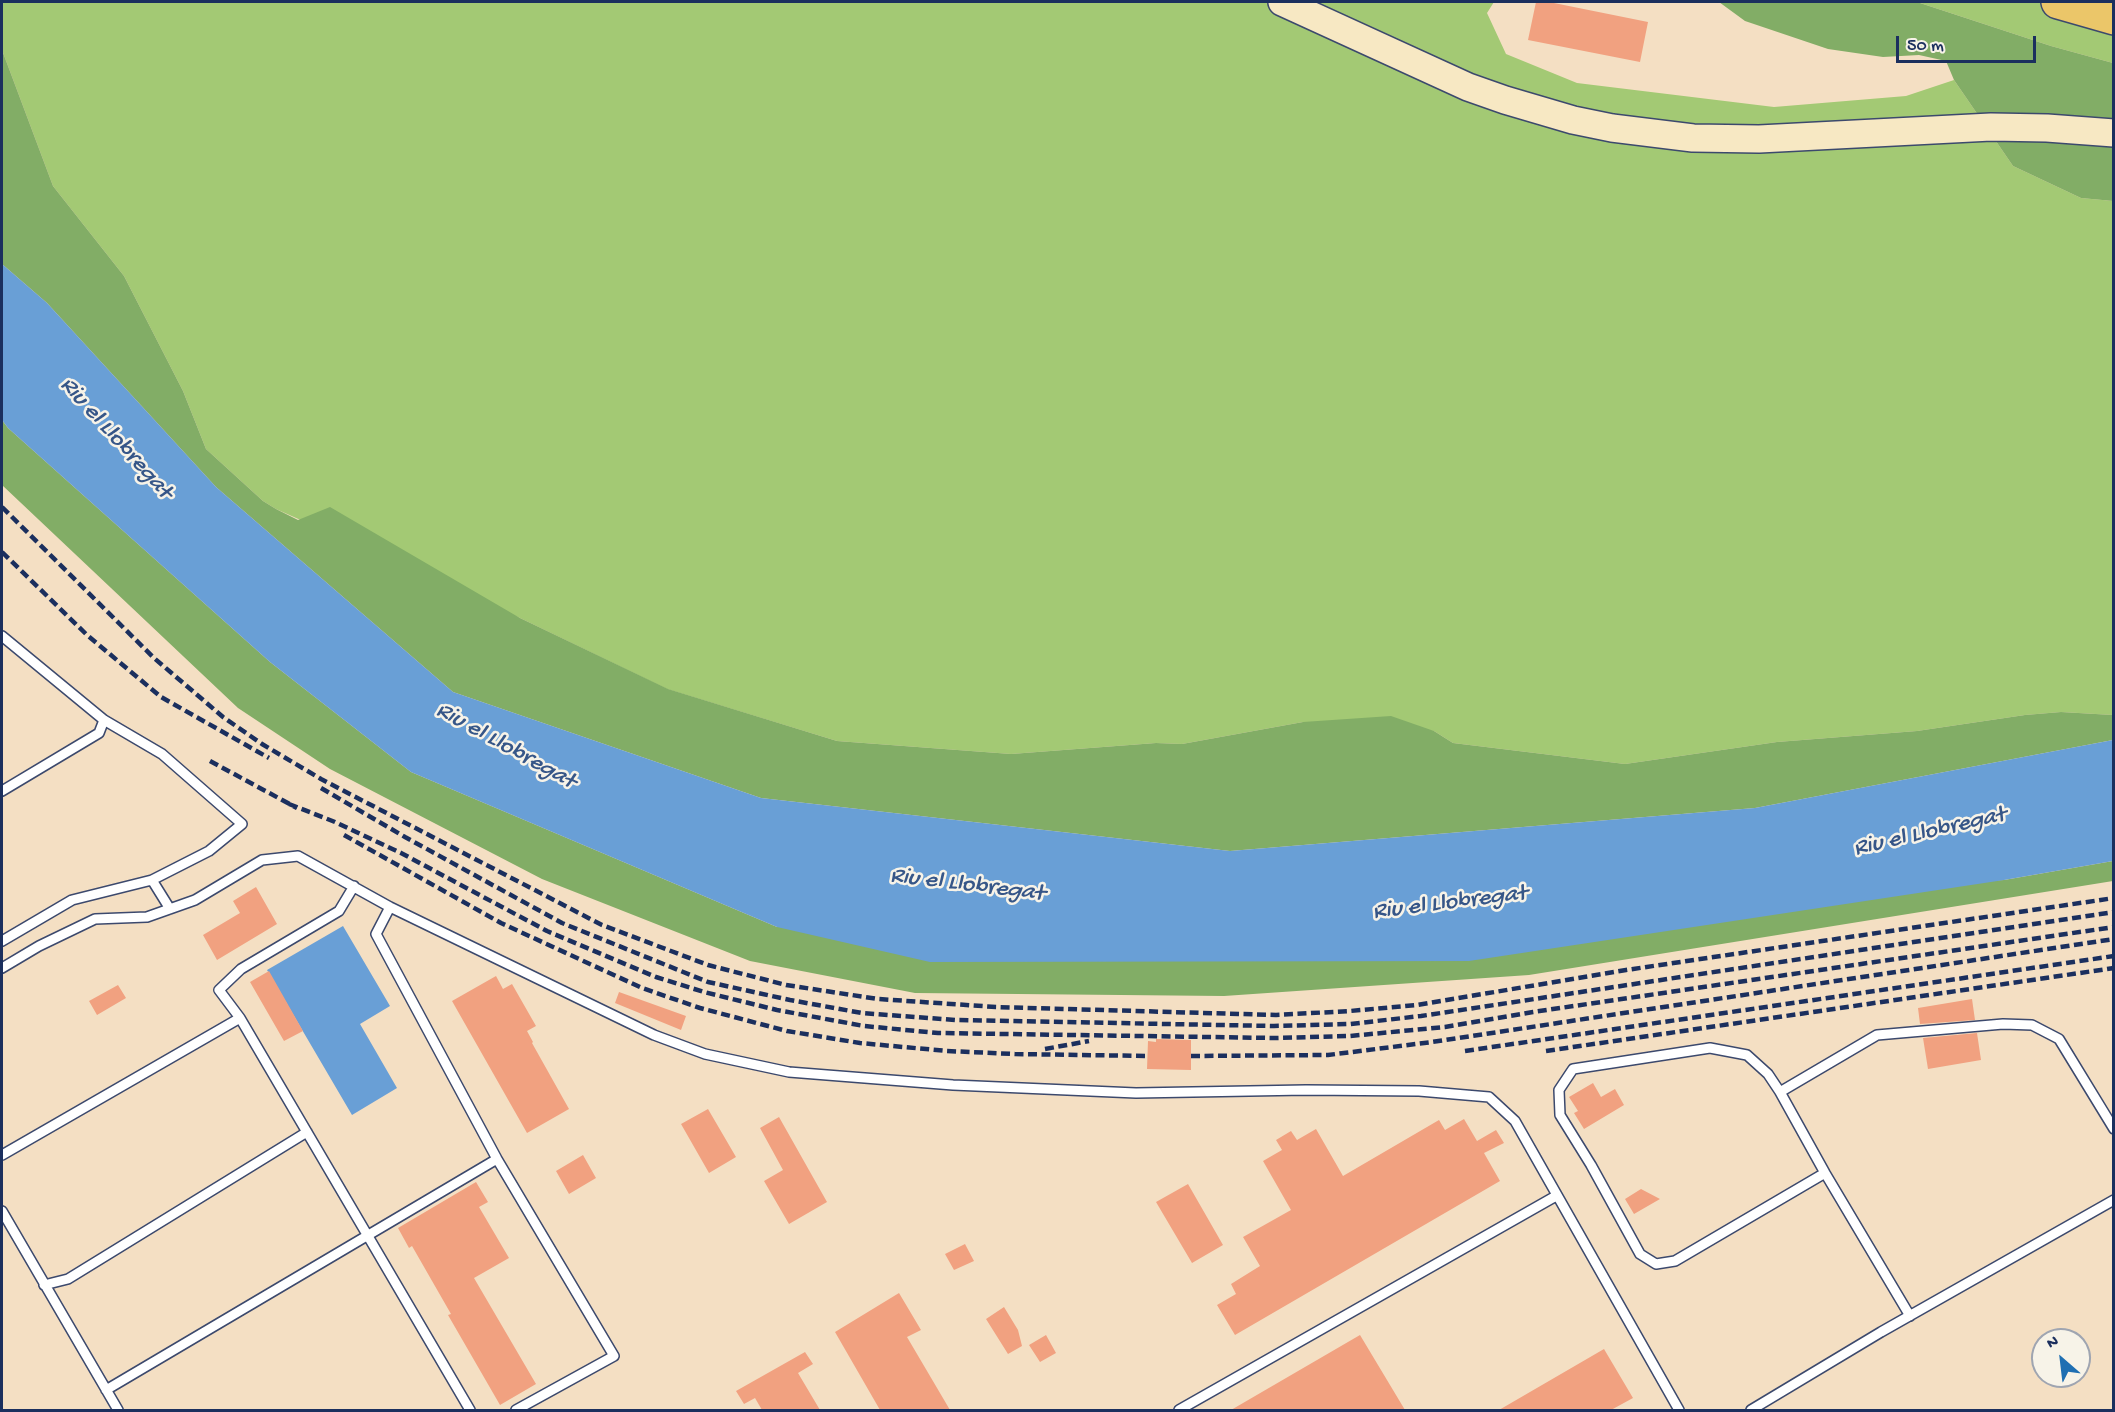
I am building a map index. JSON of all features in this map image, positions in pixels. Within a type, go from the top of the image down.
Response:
[{"type":"highway","points":[[2058,2],[2114,18]]},
{"type":"main road","points":[[1282,2],[1468,87],[1573,120],[1612,129],[1693,138],[1759,140],[1991,127],[2114,133]]},
{"type":"lane","points":[[2,636],[104,720],[162,754],[242,824],[209,851],[152,880],[72,900],[2,941]]},
{"type":"lane","points":[[2,791],[99,734],[104,720]]},
{"type":"lane","points":[[2,968],[39,945],[95,919],[147,917],[195,900],[262,860],[298,856],[390,907],[654,1035],[705,1054],[789,1072],[953,1085],[1136,1094],[1306,1090],[1419,1091],[1489,1097],[1515,1121],[1679,1410]]},
{"type":"lane","points":[[152,880],[170,909]]},
{"type":"lane","points":[[354,886],[339,911],[241,969],[219,990],[240,1018],[470,1410]]},
{"type":"lane","points":[[390,907],[376,934],[497,1159],[614,1356],[516,1410]]},
{"type":"lane","points":[[2,1155],[240,1018]]},
{"type":"lane","points":[[1780,1092],[1877,1035],[2003,1024],[2032,1025],[2059,1039],[2114,1129]]},
{"type":"lane","points":[[1825,1173],[1675,1261],[1656,1264],[1640,1254],[1591,1165],[1560,1115],[1559,1090],[1573,1068],[1710,1048],[1747,1055],[1768,1074],[1780,1092],[1910,1316]]},
{"type":"lane","points":[[44,1284],[68,1279],[307,1132]]},
{"type":"lane","points":[[106,1390],[497,1159]]},
{"type":"lane","points":[[1179,1410],[1556,1196]]},
{"type":"lane","points":[[1751,1410],[2114,1200]]},
{"type":"lane","points":[[2,1211],[118,1410]]},
{"type":"green space","points":[[2,2],[1494,2],[1487,13],[1506,54],[1577,83],[1774,107],[1906,96],[1954,80],[2013,166],[2081,198],[2113,201],[2113,715],[2061,712],[2025,715],[1917,731],[1777,742],[1625,764],[1453,743],[1434,731],[1303,722],[1182,744],[1156,743],[1011,754],[837,741],[667,689],[520,618],[276,509],[263,501],[206,449],[183,391],[124,276],[53,186],[2,50]]},
{"type":"green space","points":[[1719,2],[1917,2],[2051,46],[2113,63],[2113,201],[2081,198],[2013,166],[1954,80],[1946,61],[1919,55],[1883,57],[1828,49],[1745,21]]},
{"type":"green space","points":[[1917,2],[2113,2],[2113,63],[2051,46]]},
{"type":"green space","points":[[2,50],[53,186],[124,276],[183,391],[206,449],[263,501],[276,509],[298,520],[330,507],[520,618],[668,689],[837,741],[1011,754],[1156,743],[1182,744],[1303,722],[1391,716],[1434,731],[1453,743],[1625,764],[1777,742],[1917,731],[2061,712],[2113,715],[2113,740],[1755,808],[1230,851],[761,798],[453,692],[216,487],[47,303],[2,264]]},
{"type":"green space","points":[[2,420],[8,428],[270,662],[411,772],[777,927],[2004,880],[2113,861],[2113,881],[1529,975],[1224,996],[915,993],[750,961],[542,879],[330,769],[238,708],[2,485]]},
{"type":"water","name":"Riu el Llobregat","points":[[2,264],[47,303],[216,487],[453,692],[761,798],[1230,851],[1755,808],[2113,740],[2113,861],[2004,880],[1469,961],[930,962],[777,927],[411,772],[270,662],[8,428],[2,420]]},
{"type":"water","points":[[343,926],[390,1006],[360,1024],[397,1088],[352,1115],[267,970]]},
{"type":"building","points":[[1536,2],[1549,2],[1648,22],[1640,62],[1528,40]]},
{"type":"building","points":[[256,887],[277,924],[217,960],[203,935],[240,913],[233,901]]},
{"type":"building","points":[[269,971],[303,1031],[284,1041],[250,982]]},
{"type":"building","points":[[496,976],[503,989],[512,984],[536,1026],[527,1031],[569,1109],[527,1133],[452,1001]]},
{"type":"building","points":[[118,985],[126,998],[97,1015],[89,1001]]},
{"type":"building","points":[[619,992],[686,1016],[681,1030],[615,1003]]},
{"type":"building","points":[[1972,999],[1975,1020],[1920,1024],[1918,1008]]},
{"type":"building","points":[[1977,1033],[1981,1060],[1928,1069],[1923,1038]]},
{"type":"building","points":[[1156,1039],[1191,1040],[1191,1070],[1147,1069],[1148,1041],[1156,1042]]},
{"type":"building","points":[[1593,1083],[1601,1097],[1615,1089],[1624,1105],[1584,1129],[1574,1113],[1578,1111],[1569,1097]]},
{"type":"building","points":[[708,1109],[736,1157],[709,1173],[681,1124]]},
{"type":"building","points":[[779,1117],[827,1202],[789,1224],[764,1181],[783,1170],[760,1128]]},
{"type":"building","points":[[1464,1119],[1477,1141],[1496,1130],[1504,1143],[1484,1153],[1500,1181],[1235,1335],[1217,1305],[1236,1294],[1231,1284],[1260,1266],[1243,1237],[1291,1210],[1263,1161],[1282,1150],[1276,1140],[1291,1131],[1297,1140],[1316,1129],[1343,1176],[1439,1120],[1445,1130]]},
{"type":"building","points":[[583,1155],[596,1178],[569,1194],[556,1171]]},
{"type":"building","points":[[476,1182],[488,1202],[479,1207],[509,1258],[474,1278],[536,1384],[500,1405],[448,1315],[451,1314],[412,1246],[409,1248],[398,1228]]},
{"type":"building","points":[[1188,1184],[1223,1245],[1192,1263],[1156,1202]]},
{"type":"building","points":[[1641,1189],[1660,1199],[1634,1214],[1625,1199]]},
{"type":"building","points":[[965,1244],[974,1261],[954,1270],[945,1254]]},
{"type":"building","points":[[899,1293],[921,1330],[907,1337],[950,1410],[880,1410],[835,1332]]},
{"type":"building","points":[[1004,1307],[1018,1330],[1022,1346],[1008,1354],[986,1319]]},
{"type":"building","points":[[1046,1335],[1056,1353],[1040,1362],[1029,1345]]},
{"type":"building","points":[[1360,1335],[1405,1410],[1231,1410]]},
{"type":"building","points":[[1604,1349],[1633,1398],[1611,1410],[1499,1410]]},
{"type":"building","points":[[805,1352],[813,1364],[798,1373],[820,1410],[762,1410],[755,1398],[744,1404],[736,1391]]},
{"type":"railway","points":[[2,507],[154,658],[223,717],[262,744],[321,779],[602,925],[708,965],[786,985],[878,999],[996,1007],[1276,1015],[1350,1011],[1417,1005],[1626,970],[2114,898]]},
{"type":"railway","points":[[2,552],[87,635],[161,697],[269,758]]},
{"type":"railway","points":[[210,761],[297,808]]},
{"type":"railway","points":[[321,788],[562,923],[708,982],[862,1013],[956,1020],[1274,1026],[1350,1024],[1421,1016],[2114,912]]},
{"type":"railway","points":[[289,804],[335,822],[401,853],[547,931],[656,977],[704,992],[777,1010],[864,1026],[938,1033],[1276,1038],[1350,1036],[1445,1027],[1533,1012],[2114,927]]},
{"type":"railway","points":[[344,835],[501,923],[642,988],[700,1008],[787,1031],[860,1043],[947,1051],[1148,1056]]},
{"type":"railway","points":[[1191,1056],[1328,1055],[1432,1042],[2114,939]]},
{"type":"railway","points":[[1465,1051],[2114,956]]},
{"type":"railway","points":[[1546,1051],[2114,968]]},
{"type":"railway","points":[[1045,1049],[1089,1041]]}]
